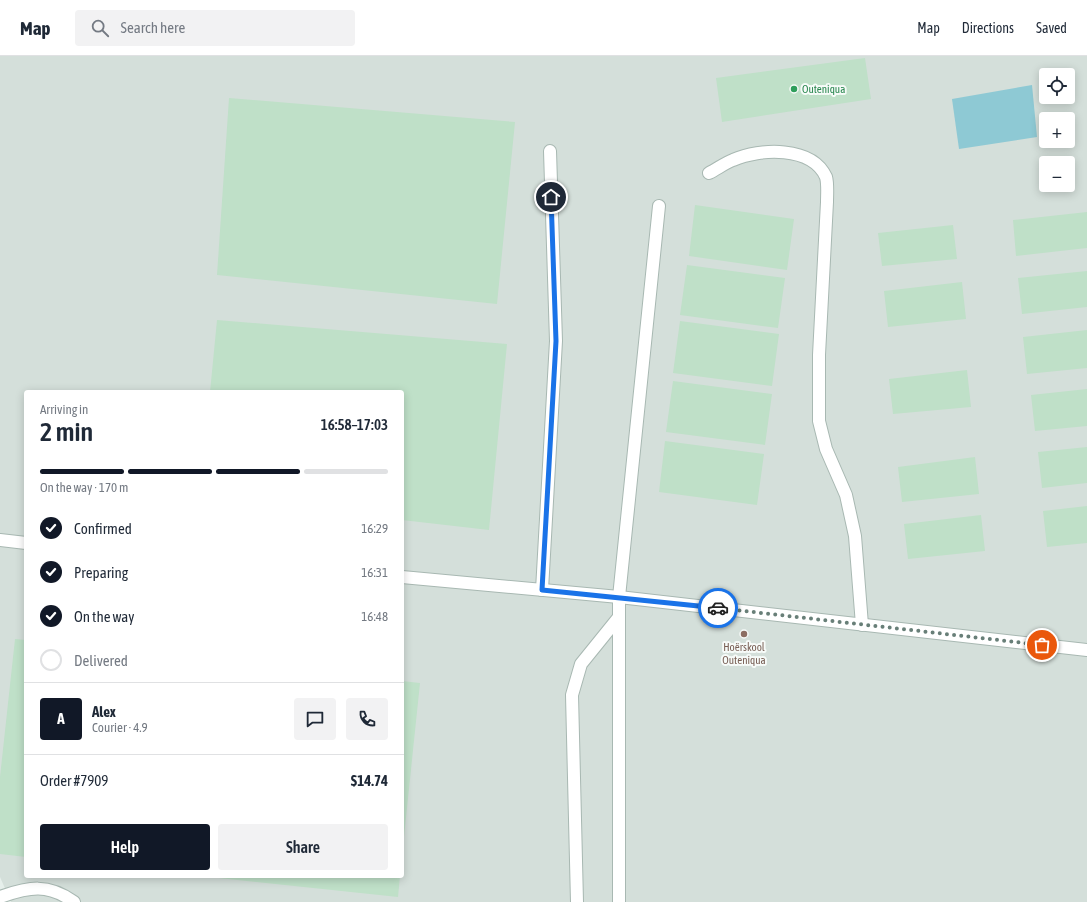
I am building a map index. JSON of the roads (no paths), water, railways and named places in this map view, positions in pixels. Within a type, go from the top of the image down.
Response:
[{"type":"lane","points":[[542,590],[556,341],[550,151]]},
{"type":"lane","points":[[709,173],[734,160],[754,154],[790,152],[810,159],[826,178],[827,202],[819,355],[818,421],[826,448],[846,495],[854,536],[862,625]]},
{"type":"lane","points":[[619,902],[619,597],[660,206]]},
{"type":"lane","points":[[0,540],[24,543]]},
{"type":"lane","points":[[404,577],[619,597],[1087,650]]},
{"type":"lane","points":[[577,902],[572,695],[581,664],[619,617]]},
{"type":"lane","points":[[0,897],[23,889],[52,890],[62,893],[74,902]]},
{"type":"water","points":[[1032,85],[1037,137],[959,149],[952,99]]},
{"type":"place","name":"Outeniqua","points":[[794,89]]},
{"type":"place","name":"Hoërskool Outeniqua","points":[[744,634]]}]
